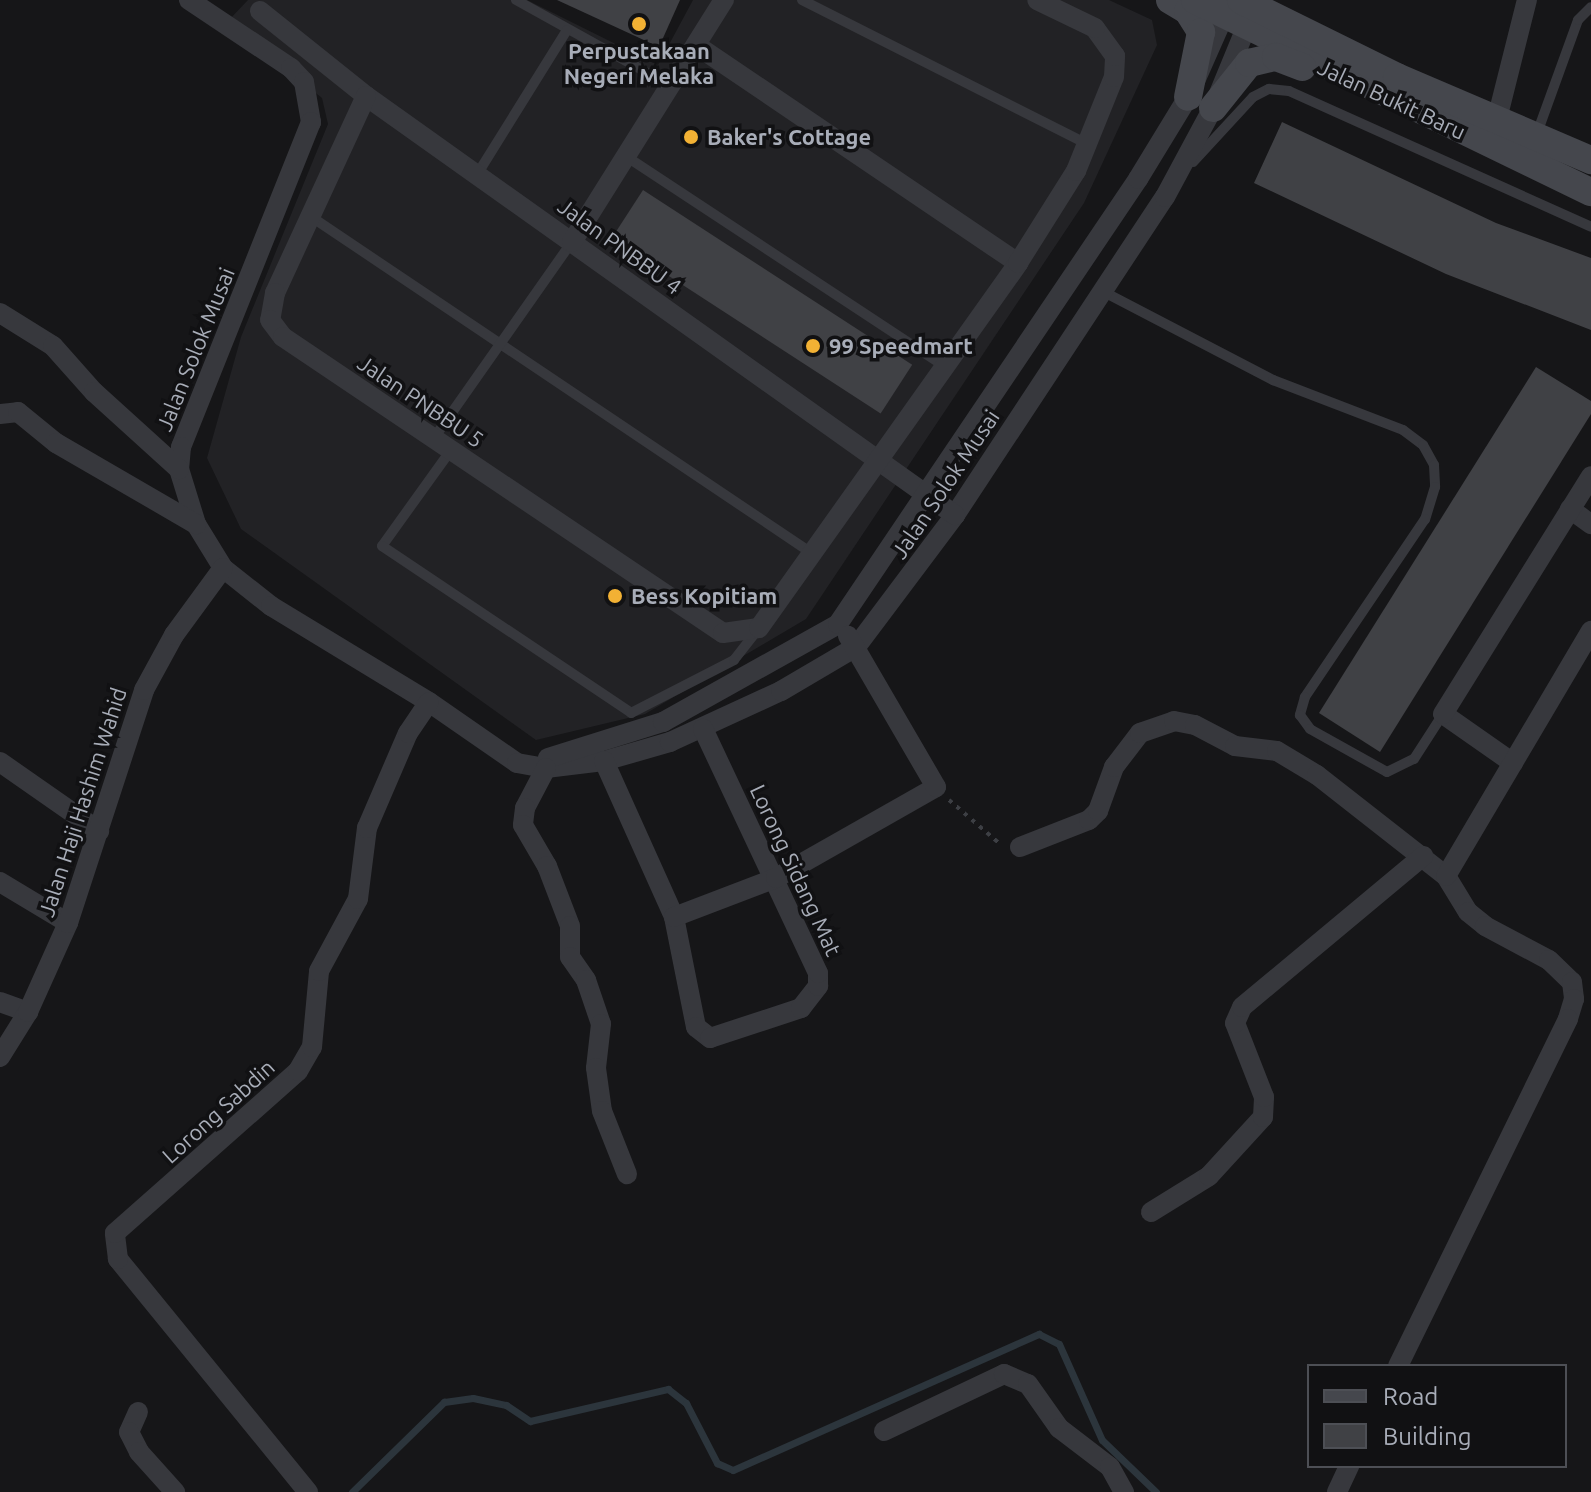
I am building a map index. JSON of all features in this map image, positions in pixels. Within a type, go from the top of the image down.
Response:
[{"type":"main road","points":[[1170,0],[1188,11],[1201,32],[1200,102]]},
{"type":"main road","name":"Jalan Bukit Baru","points":[[1195,0],[1239,9],[1497,119],[1526,148],[1591,160]]},
{"type":"main road","name":"Jalan Bukit Baru","points":[[1239,9],[1526,148],[1591,192]]},
{"type":"main road","points":[[1200,102],[1249,63],[1276,57],[1412,120],[1526,148]]},
{"type":"street","name":"Jalan Solok Musai","points":[[189,0],[291,68],[304,82],[311,122],[196,403],[179,469],[196,524],[223,568],[271,606],[429,702],[517,763],[546,768],[604,761],[703,729],[856,647],[955,515],[1165,197],[1239,9]]},
{"type":"street","points":[[572,242],[724,0]]},
{"type":"street","points":[[759,628],[1018,263],[1076,171],[1114,77],[1115,56],[1095,28],[1037,0]]},
{"type":"street","points":[[1497,119],[1527,0]]},
{"type":"street","name":"Jalan PNBBU 4","points":[[262,6],[366,96],[955,515]]},
{"type":"street","points":[[696,45],[1018,263]]},
{"type":"street","name":"Jalan PNBBU 5","points":[[366,96],[308,215],[275,293],[270,320],[283,337],[723,633],[759,628]]},
{"type":"street","name":"Jalan Solok Musai","points":[[517,763],[663,722],[838,624],[1111,223],[1200,102]]},
{"type":"street","points":[[0,313],[53,346],[94,392],[179,469]]},
{"type":"street","points":[[0,414],[18,412],[56,443],[196,524]]},
{"type":"street","points":[[1513,763],[1443,714],[1591,476]]},
{"type":"street","points":[[1570,509],[1591,524]]},
{"type":"street","name":"Jalan Haji Hashim Wahid","points":[[0,1057],[28,1012],[68,923],[144,690],[174,635],[223,568]]},
{"type":"street","points":[[604,761],[674,917],[776,878],[936,787],[856,647],[838,624]]},
{"type":"street","points":[[1446,876],[1591,631]]},
{"type":"street","name":"Lorong Sabdin","points":[[308,1492],[118,1259],[115,1233],[298,1071],[312,1047],[319,971],[358,899],[367,828],[408,733],[429,702]]},
{"type":"street","points":[[1020,847],[1089,820],[1105,799],[1124,748],[1140,733],[1174,721],[1195,725],[1235,746],[1262,748],[1292,758],[1446,876],[1468,912],[1485,926],[1563,970],[1572,982],[1574,999],[1399,1364]]},
{"type":"street","name":"Lorong Sidang Mat","points":[[674,917],[694,1021],[710,1038],[801,1008],[812,997],[818,973],[776,878],[703,729]]},
{"type":"street","points":[[0,762],[99,831]]},
{"type":"street","points":[[546,768],[525,808],[523,825],[547,866],[570,926],[570,957],[586,980],[601,1024],[596,1068],[602,1111],[627,1174]]},
{"type":"street","points":[[1151,1212],[1209,1176],[1263,1117],[1264,1097],[1235,1023],[1242,1007],[1423,856]]},
{"type":"street","points":[[0,882],[68,923]]},
{"type":"street","points":[[0,1002],[28,1012]]},
{"type":"street","points":[[884,1431],[1004,1374],[1028,1384],[1059,1428],[1110,1467],[1124,1492]]},
{"type":"street","points":[[138,1412],[129,1432],[139,1452],[175,1492]]},
{"type":"street","points":[[1337,1492],[1348,1468]]},
{"type":"lane","points":[[516,0],[671,86]]},
{"type":"lane","points":[[802,0],[1087,144]]},
{"type":"lane","points":[[1526,148],[1578,20],[1591,7]]},
{"type":"lane","points":[[478,173],[567,30]]},
{"type":"lane","points":[[1165,197],[1235,113],[1269,89],[1289,91],[1591,227]]},
{"type":"lane","points":[[624,155],[945,367]]},
{"type":"lane","points":[[308,215],[813,554]]},
{"type":"lane","points":[[572,242],[500,343],[382,546],[631,713],[734,660],[759,628]]},
{"type":"lane","points":[[1104,292],[1273,380],[1403,430],[1423,445],[1434,465],[1435,487],[1425,519],[1305,697],[1300,715],[1310,729],[1387,772],[1414,759],[1443,714]]},
{"type":"path","points":[[936,787],[992,841],[1020,847]]},
{"type":"shaded area","points":[[248,0],[527,0],[658,65],[693,0],[1109,0],[1152,20],[1157,45],[1084,203],[806,619],[645,714],[536,740],[241,529],[207,458],[241,337],[328,124],[322,98],[227,22]]},
{"type":"building","name":"Perpustakaan Negeri Melaka","points":[[557,0],[680,0],[659,47]]},
{"type":"building","points":[[1282,122],[1496,223],[1591,258],[1591,330],[1446,274],[1254,183]]},
{"type":"building","points":[[643,190],[912,365],[881,413],[611,239]]},
{"type":"building","points":[[1536,367],[1591,401],[1591,414],[1380,752],[1319,713]]},
{"type":"waterway","points":[[352,1492],[444,1402],[473,1398],[506,1405],[530,1421],[668,1389],[686,1403],[717,1463],[733,1470],[1039,1334],[1059,1344],[1102,1440],[1156,1492]]},
{"type":"place","name":"Perpustakaan Negeri Melaka","points":[[639,24]]},
{"type":"place","name":"Baker's Cottage","points":[[691,137]]},
{"type":"place","name":"99 Speedmart","points":[[813,346]]},
{"type":"place","name":"Bess Kopitiam","points":[[615,596]]}]
